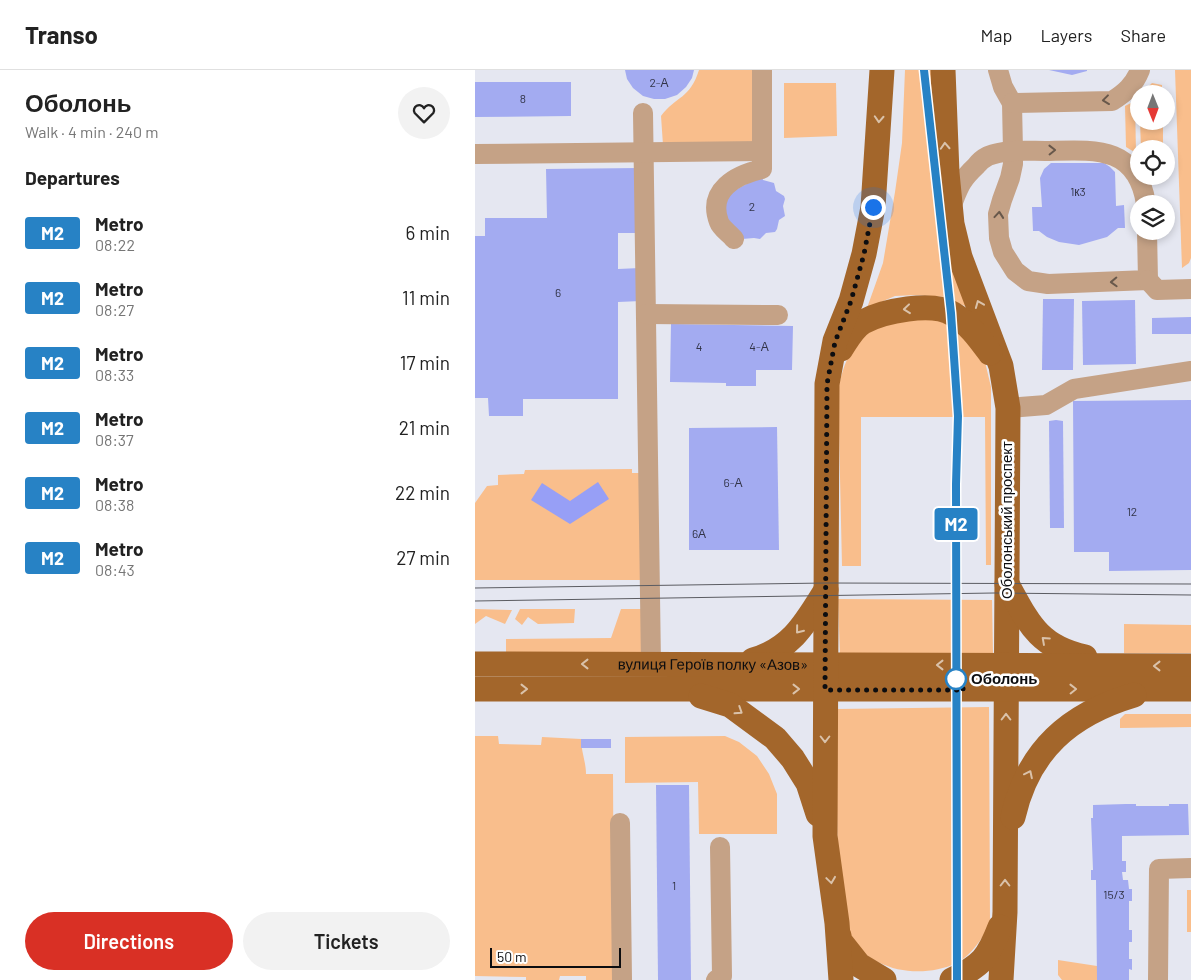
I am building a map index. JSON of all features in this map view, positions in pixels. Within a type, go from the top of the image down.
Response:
[{"type":"main road","points":[[882,70],[873,207],[864,254],[851,301],[835,342],[827,384],[825,836],[840,941],[859,965],[884,980]]},
{"type":"main road","name":"Оболонський проспект","points":[[943,70],[944,118],[952,224],[960,257],[1001,366],[1008,408],[1005,912],[1001,980]]},
{"type":"main road","points":[[827,384],[848,337],[861,323],[890,311],[925,308],[951,313],[971,327],[1001,366]]},
{"type":"main road","points":[[1007,584],[1030,624],[1052,646],[1074,655],[1124,666]]},
{"type":"main road","points":[[738,664],[763,657],[783,647],[797,633],[826,590]]},
{"type":"main road","name":"вулиця Героїв полку «Азов»","points":[[475,664],[1191,666]]},
{"type":"main road","name":"вулиця Героїв полку «Азов»","points":[[475,689],[1191,689]]},
{"type":"main road","points":[[677,689],[730,705],[753,720],[775,738],[793,759],[808,783],[825,836]]},
{"type":"main road","points":[[1005,854],[1018,796],[1033,764],[1055,736],[1082,716],[1114,701],[1158,689]]},
{"type":"main road","points":[[952,980],[974,969],[991,950],[1005,912]]},
{"type":"main road","points":[[837,924],[841,980]]},
{"type":"lane","points":[[734,239],[719,223],[716,202],[724,187],[746,173],[762,169],[762,70]]},
{"type":"lane","points":[[997,70],[1003,87],[1012,103],[1013,151],[1010,178],[998,214],[999,238],[1003,252],[1015,271],[1028,281],[1048,284],[1149,280]]},
{"type":"lane","points":[[1012,103],[1112,101],[1126,92],[1136,80],[1140,70]]},
{"type":"lane","points":[[643,113],[646,314],[657,619],[651,664]]},
{"type":"lane","points":[[950,208],[961,180],[977,164],[987,156],[1013,151],[1090,150],[1104,152],[1119,159],[1132,169],[1144,195]]},
{"type":"lane","points":[[475,154],[762,151]]},
{"type":"lane","points":[[1147,240],[1149,280],[1157,290],[1191,289]]},
{"type":"lane","points":[[646,314],[778,315]]},
{"type":"lane","points":[[1008,408],[1046,405],[1074,389],[1191,371]]},
{"type":"lane","points":[[621,823],[622,980]]},
{"type":"lane","points":[[716,980],[722,976],[720,847]]},
{"type":"lane","points":[[1158,980],[1159,869],[1191,868]]},
{"type":"shaded area","points":[[699,70],[760,70],[760,149],[663,145],[661,116],[687,92]]},
{"type":"shaded area","points":[[905,70],[936,70],[972,309],[944,297],[917,295],[895,296],[867,308],[883,263],[895,192],[902,143]]},
{"type":"shaded area","points":[[1175,70],[1191,70],[1191,258],[1189,263],[1182,268]]},
{"type":"shaded area","points":[[784,83],[836,83],[837,136],[784,138]]},
{"type":"shaded area","points":[[1130,104],[1130,130],[1136,130],[1136,140],[1130,140],[1130,149],[1126,147],[1125,106]]},
{"type":"shaded area","points":[[1140,130],[1163,130],[1163,140],[1141,140]]},
{"type":"shaded area","points":[[926,317],[951,325],[985,362],[991,387],[991,565],[986,565],[985,417],[861,417],[861,566],[842,566],[838,389],[846,362],[860,339],[876,327],[893,322]]},
{"type":"shaded area","points":[[632,469],[632,473],[644,473],[647,580],[475,580],[475,503],[487,486],[498,485],[498,475],[524,474],[525,470]]},
{"type":"shaded area","points":[[838,599],[992,600],[993,655],[840,655]]},
{"type":"shaded area","points":[[475,609],[512,610],[505,624],[486,616],[475,624]]},
{"type":"shaded area","points":[[520,609],[575,609],[574,623],[538,624],[528,617],[522,625],[515,619]]},
{"type":"shaded area","points":[[621,609],[645,609],[646,648],[639,655],[506,655],[506,639],[611,638]]},
{"type":"shaded area","points":[[1124,624],[1191,625],[1191,653],[1124,653]]},
{"type":"shaded area","points":[[989,707],[990,925],[972,951],[957,963],[927,971],[897,969],[883,964],[858,948],[846,933],[838,911],[836,709]]},
{"type":"shaded area","points":[[1125,714],[1191,714],[1191,727],[1120,728],[1120,719]]},
{"type":"shaded area","points":[[475,736],[498,736],[499,744],[541,745],[542,737],[581,739],[586,774],[613,774],[614,980],[586,980],[586,976],[560,976],[559,980],[526,980],[526,977],[475,976]]},
{"type":"shaded area","points":[[725,736],[739,742],[757,756],[769,774],[777,794],[777,834],[699,834],[698,782],[625,783],[625,737]]},
{"type":"shaded area","points":[[1187,890],[1191,890],[1191,932],[1187,932]]},
{"type":"shaded area","points":[[1058,960],[1097,966],[1097,980],[1062,980],[1058,975]]},
{"type":"water","points":[[598,482],[609,499],[570,524],[531,500],[542,483],[570,501]]},
{"type":"building","points":[[625,70],[694,70],[692,78],[686,87],[677,95],[665,99],[654,99],[643,96],[633,88],[627,79]]},
{"type":"building","points":[[1049,70],[1087,70],[1087,71],[1072,75]]},
{"type":"building","points":[[475,82],[571,82],[571,116],[475,117]]},
{"type":"building","points":[[1051,163],[1104,163],[1110,167],[1115,172],[1116,206],[1124,205],[1125,228],[1118,228],[1107,237],[1079,245],[1059,242],[1039,231],[1033,231],[1032,207],[1042,207],[1040,178],[1044,169]]},
{"type":"building","points":[[639,168],[640,233],[618,233],[618,269],[640,268],[641,301],[618,302],[618,399],[523,399],[523,416],[489,416],[488,398],[475,398],[475,236],[485,236],[485,218],[547,218],[546,169]]},
{"type":"building","points":[[762,176],[763,180],[774,183],[776,191],[784,196],[785,216],[779,220],[775,232],[766,233],[760,239],[742,239],[726,230],[718,199]]},
{"type":"building","points":[[1043,299],[1074,299],[1073,370],[1042,370]]},
{"type":"building","points":[[1135,300],[1136,364],[1083,365],[1082,301]]},
{"type":"building","points":[[1191,317],[1191,334],[1152,334],[1152,318]]},
{"type":"building","points":[[671,324],[793,326],[792,370],[756,370],[756,386],[726,386],[726,383],[670,382]]},
{"type":"building","points":[[1191,400],[1191,570],[1109,571],[1109,552],[1074,552],[1073,401]]},
{"type":"building","points":[[1049,421],[1063,421],[1064,528],[1050,528]]},
{"type":"building","points":[[777,427],[779,550],[689,550],[689,428]]},
{"type":"building","points":[[581,739],[611,739],[611,748],[581,748]]},
{"type":"building","points":[[656,785],[689,785],[691,980],[658,980]]},
{"type":"building","points":[[1136,804],[1136,806],[1169,806],[1169,804],[1188,804],[1189,835],[1122,836],[1122,861],[1126,861],[1126,872],[1122,872],[1123,880],[1128,880],[1129,889],[1132,889],[1132,901],[1129,901],[1129,930],[1132,930],[1132,942],[1129,942],[1129,959],[1132,959],[1132,970],[1129,969],[1129,980],[1097,980],[1096,880],[1091,880],[1091,870],[1093,870],[1091,818],[1093,818],[1093,805]]},
{"type":"tram line","points":[[475,588],[826,583],[1191,584]]},
{"type":"tram line","points":[[475,601],[994,593],[1191,595]]},
{"type":"metro line","name":"M2","points":[[924,70],[951,313],[958,416],[956,484],[957,980]]},
{"type":"place","name":"Оболонь","points":[[956,679]]},
{"type":"route","points":[[873,207],[864,254],[851,301],[835,342],[827,384],[825,690],[964,690],[956,679]]}]
